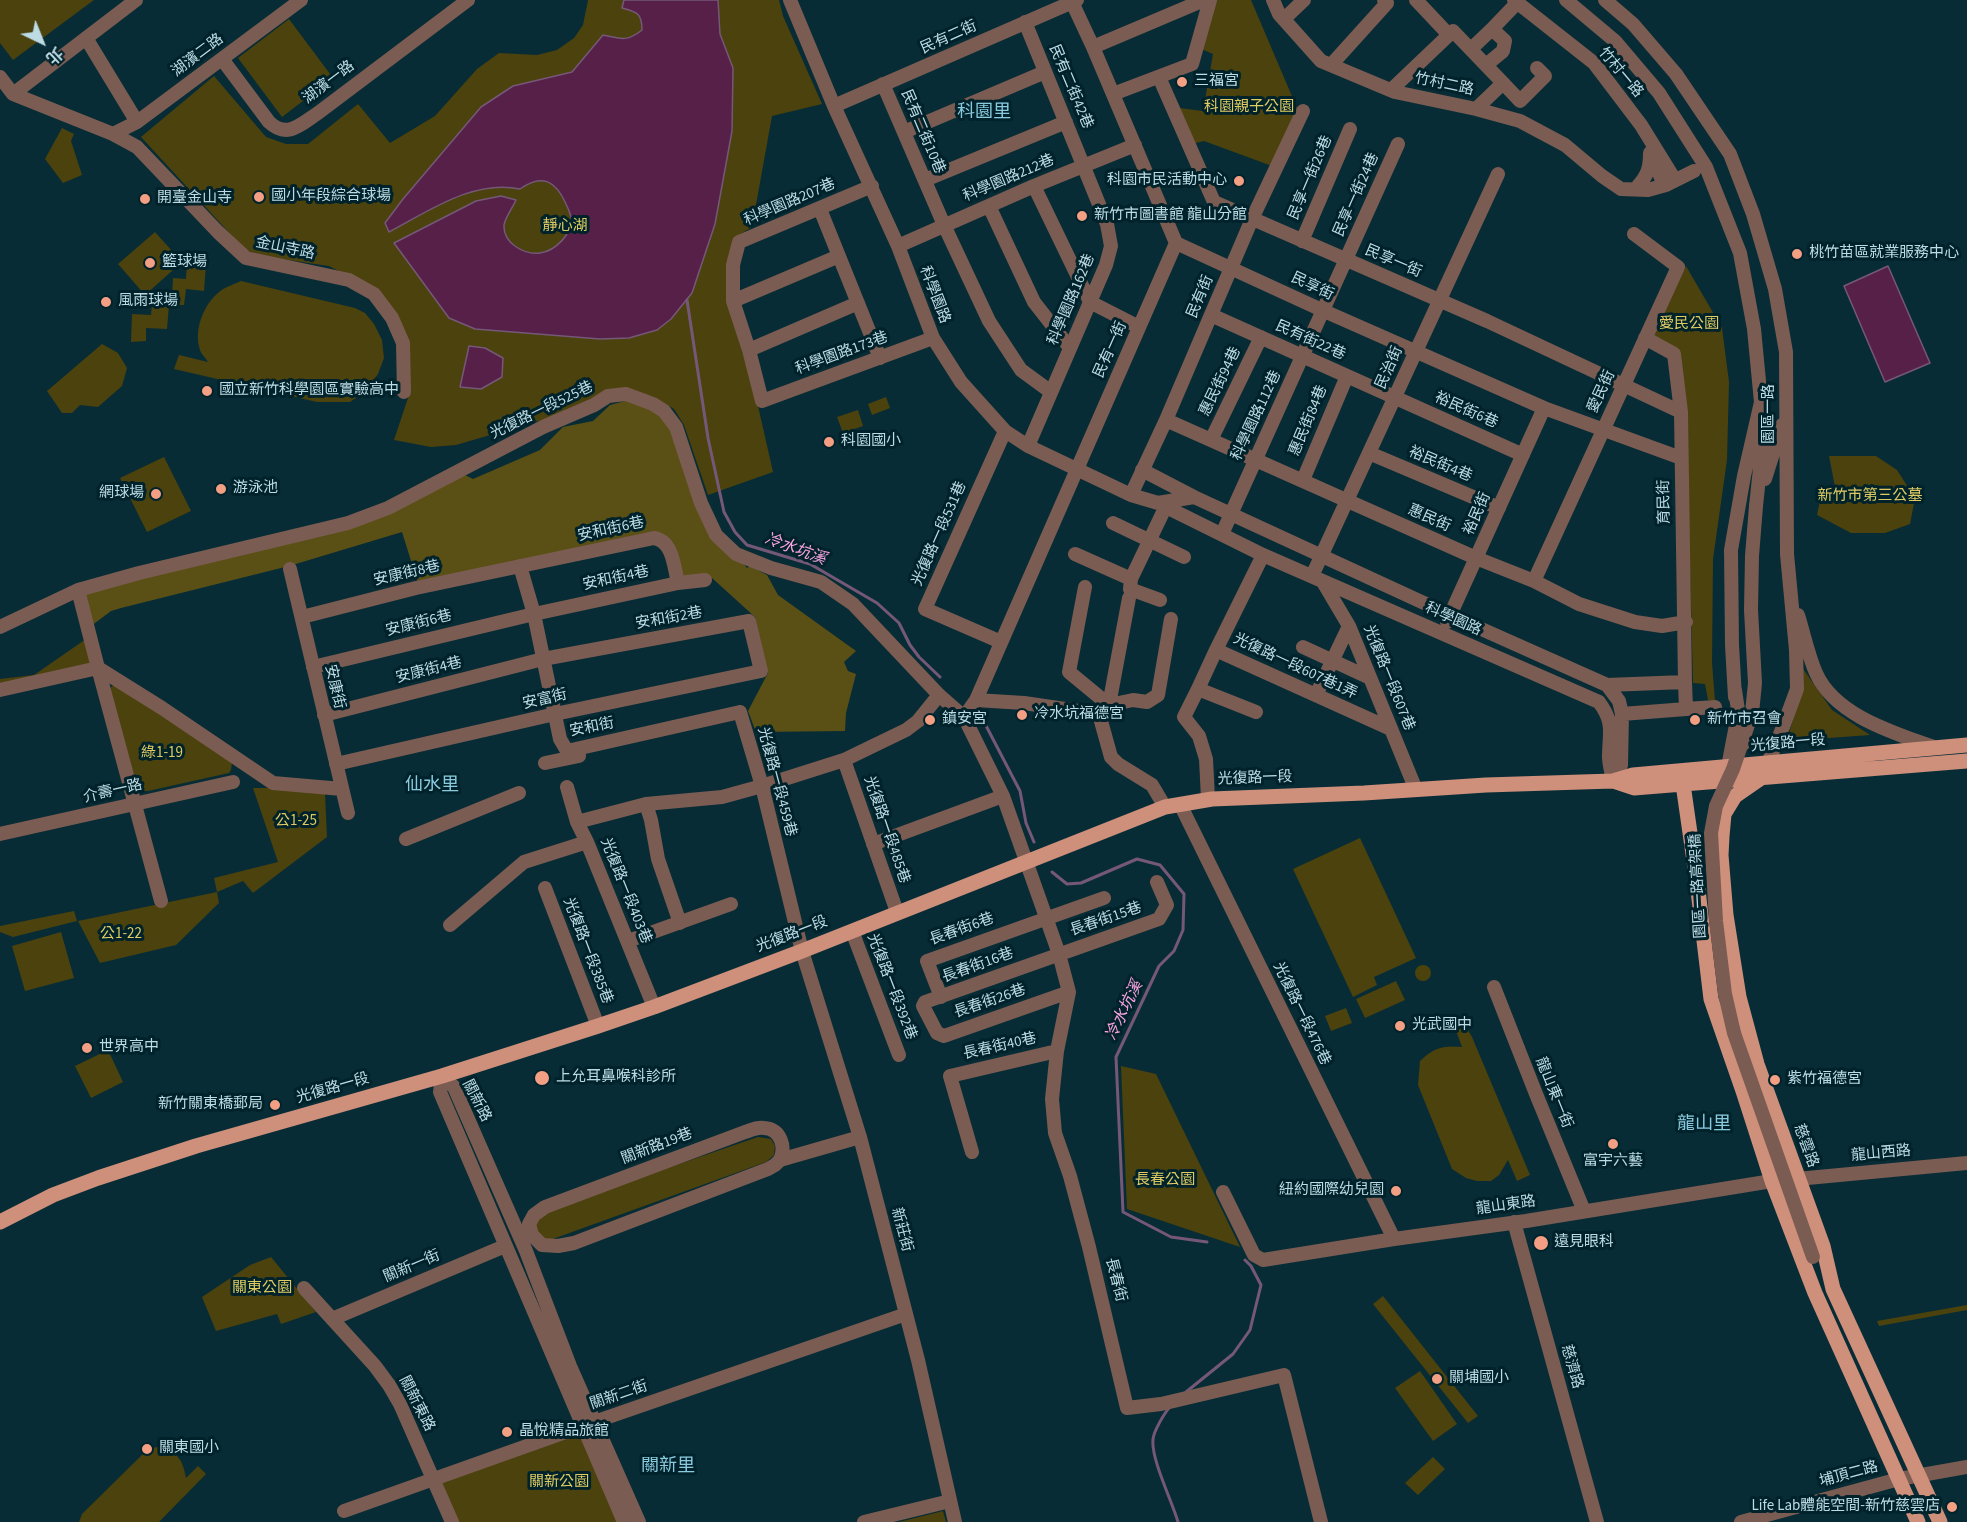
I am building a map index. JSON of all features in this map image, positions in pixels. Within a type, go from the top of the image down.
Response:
[{"type":"main road","name":"光復路一段","points":[[0,1222],[53,1195],[98,1178],[196,1146],[442,1076],[654,1007],[1172,805],[1208,799],[1613,781],[1633,775],[1967,745]]},
{"type":"main road","name":"光復路一段","points":[[1613,781],[1634,788],[1967,761]]},
{"type":"main road","name":"慈雲路","points":[[1761,778],[1735,796],[1724,814],[1721,855],[1726,915],[1739,997],[1760,1071],[1823,1246],[1833,1289],[1940,1522]]},
{"type":"main road","points":[[1683,784],[1711,999],[1772,1181],[1815,1293],[1918,1522]]},
{"type":"main road","points":[[1814,1257],[1833,1289]]},
{"type":"main road","points":[[1814,1257],[1815,1293]]},
{"type":"street","points":[[0,77],[13,94],[136,0]]},
{"type":"street","name":"湖濱二路","points":[[113,134],[137,122],[301,0]]},
{"type":"street","name":"湖濱一路","points":[[222,59],[269,122],[277,130],[285,130],[298,126],[318,112],[468,0]]},
{"type":"street","name":"科學園路","points":[[790,0],[834,105],[898,246],[933,338],[961,382],[1005,431],[1028,446],[1076,470],[1131,495],[1162,506],[1263,555],[1599,702],[1609,716],[1611,735],[1609,760],[1613,781]]},
{"type":"street","points":[[1093,47],[1204,0]]},
{"type":"street","points":[[1113,94],[1192,64],[1210,0]]},
{"type":"street","name":"竹村二路","points":[[1273,0],[1279,14],[1322,61],[1391,90],[1520,121],[1565,145],[1621,189]]},
{"type":"street","points":[[1284,20],[1304,0]]},
{"type":"street","points":[[1331,65],[1387,3],[1384,0]]},
{"type":"street","points":[[1416,0],[1449,35]]},
{"type":"street","name":"園區一路","points":[[1566,0],[1615,41],[1659,93],[1706,167],[1740,253],[1754,329],[1761,402],[1744,476],[1731,550],[1736,725],[1728,767]]},
{"type":"street","name":"園區一路","points":[[1605,0],[1633,24],[1676,74],[1730,154],[1753,214],[1775,289],[1786,352],[1787,554],[1796,650],[1797,689],[1761,778]]},
{"type":"street","points":[[1073,1],[1176,243]]},
{"type":"street","name":"民有二街","points":[[834,105],[1073,1]]},
{"type":"street","points":[[1470,49],[1492,29],[1515,1]]},
{"type":"street","name":"竹村一路","points":[[1515,1],[1594,63],[1641,125],[1668,179]]},
{"type":"street","name":"民有二街42巷","points":[[1025,22],[1084,165]]},
{"type":"street","points":[[1486,65],[1503,51],[1505,41],[1492,29]]},
{"type":"street","points":[[1391,90],[1454,31],[1520,100],[1545,76],[1538,68]]},
{"type":"street","points":[[86,38],[137,122]]},
{"type":"street","points":[[904,132],[1045,72]]},
{"type":"street","name":"民享一街","points":[[1159,77],[1214,202],[1509,331],[1623,387],[1681,412]]},
{"type":"street","points":[[1476,109],[1503,83]]},
{"type":"street","name":"民有二街10巷","points":[[883,84],[944,225],[989,321],[1021,370],[1051,392]]},
{"type":"street","name":"金山寺路","points":[[13,94],[113,134],[137,147],[246,258],[349,280],[374,294],[392,318],[403,343],[404,392]]},
{"type":"street","name":"民有街","points":[[1131,495],[1166,420],[1252,219],[1303,111]]},
{"type":"street","points":[[925,180],[1066,122]]},
{"type":"street","name":"竹村一路","points":[[1641,125],[1650,148],[1668,179]]},
{"type":"street","name":"民享一街26巷","points":[[1302,241],[1350,129]]},
{"type":"street","name":"民享一街24巷","points":[[1324,311],[1398,144]]},
{"type":"street","name":"科學園路212巷","points":[[898,246],[1034,186],[1135,145]]},
{"type":"street","points":[[1638,186],[1650,167],[1650,148]]},
{"type":"street","name":"科學園路162巷","points":[[1028,446],[1106,265],[1111,246],[1107,224],[1084,165]]},
{"type":"street","points":[[1621,189],[1648,190],[1692,168]]},
{"type":"street","name":"民治街","points":[[1318,579],[1321,556],[1498,174]]},
{"type":"street","points":[[1621,189],[1668,179]]},
{"type":"street","name":"科學園路207巷","points":[[762,401],[749,350],[733,302],[734,265],[740,242],[872,186]]},
{"type":"street","points":[[1034,186],[1090,302],[1139,327]]},
{"type":"street","points":[[989,206],[1034,302],[1070,348]]},
{"type":"street","points":[[820,209],[880,358]]},
{"type":"street","name":"愛民街","points":[[1534,581],[1678,267],[1634,234]]},
{"type":"street","name":"民享街","points":[[1176,243],[1544,408],[1680,458]]},
{"type":"street","name":"民有一街","points":[[1076,470],[1176,243]]},
{"type":"street","points":[[733,302],[839,256]]},
{"type":"street","points":[[749,350],[858,303]]},
{"type":"street","name":"科學園路112巷","points":[[1222,534],[1324,311]]},
{"type":"street","name":"民有街22巷","points":[[1211,315],[1395,397]]},
{"type":"street","name":"科學園路173巷","points":[[762,401],[933,338]]},
{"type":"street","name":"惠民街94巷","points":[[1211,440],[1261,338]]},
{"type":"street","name":"育民街","points":[[1646,338],[1674,354],[1681,412],[1680,458],[1686,682]]},
{"type":"street","name":"惠民街84巷","points":[[1303,480],[1347,376]]},
{"type":"street","name":"光復路一段525巷","points":[[0,627],[78,590],[139,573],[348,523],[388,508],[608,396],[626,394],[664,411],[676,427],[701,503],[716,535],[736,554],[771,568],[821,582],[836,591],[872,622],[899,655],[964,717],[1003,796],[1026,861]]},
{"type":"street","name":"裕民街6巷","points":[[1395,397],[1523,454]]},
{"type":"street","points":[[1756,506],[1762,450],[1761,402]]},
{"type":"street","name":"裕民街","points":[[1442,633],[1544,408]]},
{"type":"street","points":[[1756,506],[1786,409]]},
{"type":"street","name":"惠民街","points":[[1166,420],[1476,558],[1534,581],[1579,604],[1635,622],[1662,626],[1686,622]]},
{"type":"street","name":"光復路一段531巷","points":[[1001,642],[925,609],[1005,431]]},
{"type":"street","name":"裕民街4巷","points":[[1369,453],[1498,508]]},
{"type":"street","points":[[964,717],[976,700],[1076,470]]},
{"type":"street","name":"科學園路","points":[[1142,470],[1194,497],[1321,556],[1607,685],[1686,682]]},
{"type":"street","name":"科學園路","points":[[1162,506],[1194,497]]},
{"type":"street","points":[[1160,600],[1130,589],[1131,579],[1162,506]]},
{"type":"street","name":"園區一路高架橋","points":[[1756,506],[1752,556],[1751,610],[1755,683],[1752,713],[1733,769],[1716,806],[1711,833],[1713,882],[1725,994],[1734,1033],[1814,1257]]},
{"type":"street","points":[[1113,523],[1184,556]]},
{"type":"street","name":"安和街6巷","points":[[520,566],[654,538],[662,539],[668,546],[678,583]]},
{"type":"street","points":[[1075,554],[1131,579]]},
{"type":"street","points":[[1216,650],[1263,555]]},
{"type":"street","name":"安和街","points":[[520,566],[534,614],[560,739],[567,751],[740,712]]},
{"type":"street","name":"安康街8巷","points":[[303,617],[416,588],[520,566]]},
{"type":"street","name":"安康街","points":[[290,569],[348,813]]},
{"type":"street","name":"光復路一段607巷","points":[[1318,579],[1349,626],[1416,790]]},
{"type":"street","name":"安和街4巷","points":[[534,614],[678,583],[705,580]]},
{"type":"street","points":[[1085,587],[1070,672],[1104,709]]},
{"type":"street","points":[[78,590],[161,901]]},
{"type":"street","points":[[1790,591],[1816,674],[1836,700],[1870,723],[1938,748]]},
{"type":"street","points":[[1129,598],[1104,709],[1106,745],[1111,757],[1118,764],[1152,785],[1172,805]]},
{"type":"street","name":"安康街6巷","points":[[313,668],[534,614]]},
{"type":"street","points":[[976,700],[1104,709],[1133,699],[1147,702],[1158,695],[1171,619]]},
{"type":"street","name":"安和街2巷","points":[[543,659],[749,621],[761,671]]},
{"type":"street","points":[[1316,695],[1349,626]]},
{"type":"street","points":[[1303,647],[1370,678]]},
{"type":"street","name":"光復路一段607巷1弄","points":[[1208,799],[1206,759],[1199,736],[1184,717],[1216,650],[1391,729]]},
{"type":"street","name":"安康街4巷","points":[[324,715],[543,659]]},
{"type":"street","points":[[0,690],[98,668],[273,783],[342,789]]},
{"type":"street","name":"安富街","points":[[336,764],[555,714],[761,671]]},
{"type":"street","points":[[1686,682],[1686,709]]},
{"type":"street","points":[[1607,685],[1619,701],[1622,714],[1621,765],[1613,781]]},
{"type":"street","points":[[1198,689],[1256,712]]},
{"type":"street","name":"園區一路","points":[[1735,690],[1747,765]]},
{"type":"street","points":[[577,822],[646,804],[722,797],[844,760],[906,730],[918,720],[939,695]]},
{"type":"street","points":[[1622,714],[1715,707]]},
{"type":"street","name":"光復路一段459巷","points":[[545,763],[692,730],[740,712],[762,786],[802,951]]},
{"type":"street","name":"光復路一段485巷","points":[[844,760],[897,912]]},
{"type":"street","points":[[1747,765],[1761,778]]},
{"type":"street","name":"介壽一路","points":[[0,834],[233,782]]},
{"type":"street","name":"光復路一段403巷","points":[[567,787],[577,822],[654,1007]]},
{"type":"street","points":[[406,839],[519,793]]},
{"type":"street","points":[[873,844],[1003,796]]},
{"type":"street","points":[[646,804],[658,859],[680,923]]},
{"type":"street","name":"光復路一段476巷","points":[[1172,805],[1394,1239]]},
{"type":"street","points":[[450,925],[524,862],[587,842]]},
{"type":"street","name":"長春街","points":[[1026,861],[1059,954],[1069,992],[1057,1051],[1052,1099],[1055,1133],[1070,1176],[1089,1246],[1127,1408],[1161,1404],[1284,1375],[1321,1522]]},
{"type":"street","name":"長春街15巷","points":[[1059,954],[1159,919],[1167,905],[1157,882]]},
{"type":"street","name":"光復路一段385巷","points":[[545,888],[598,1026]]},
{"type":"street","points":[[1046,918],[1104,898]]},
{"type":"street","points":[[628,941],[731,904]]},
{"type":"street","name":"長春街6巷","points":[[940,997],[927,961],[1046,918]]},
{"type":"street","name":"光復路一段392巷","points":[[852,931],[898,1055]]},
{"type":"street","name":"新莊街","points":[[802,951],[860,1137],[918,1360],[955,1522]]},
{"type":"street","name":"長春街16巷","points":[[929,1019],[923,1006],[926,1002],[1059,954]]},
{"type":"street","name":"龍山東一街","points":[[1494,987],[1584,1211]]},
{"type":"street","name":"長春街26巷","points":[[929,1019],[937,1032],[944,1036],[1069,992]]},
{"type":"street","name":"長春街40巷","points":[[972,1152],[950,1076],[1057,1051]]},
{"type":"street","points":[[1739,1080],[1760,1071]]},
{"type":"street","name":"關新路","points":[[442,1076],[454,1087],[522,1227],[526,1251],[570,1366],[588,1424],[624,1522]]},
{"type":"street","name":"關新路","points":[[442,1076],[440,1092],[505,1246],[588,1424],[639,1522]]},
{"type":"street","name":"關新路19巷","points":[[522,1227],[545,1208],[752,1130],[767,1128],[774,1131],[782,1144],[783,1153],[780,1160]]},
{"type":"street","points":[[526,1251],[542,1245],[558,1246],[582,1241],[768,1169],[780,1160],[860,1137]]},
{"type":"street","name":"龍山西路","points":[[1797,1179],[1967,1163]]},
{"type":"street","name":"龍山東路","points":[[1222,1192],[1254,1255],[1263,1260],[1772,1181]]},
{"type":"street","name":"慈濟路","points":[[1514,1222],[1597,1522]]},
{"type":"street","points":[[522,1227],[542,1245]]},
{"type":"street","name":"關新一街","points":[[332,1319],[505,1246]]},
{"type":"street","name":"關新東路","points":[[304,1288],[389,1385],[452,1522]]},
{"type":"street","name":"關新二街","points":[[344,1511],[906,1314]]},
{"type":"street","name":"埔頂二路","points":[[1751,1521],[1899,1479],[1967,1467]]},
{"type":"street","points":[[864,1522],[950,1501]]},
{"type":"green space","points":[[0,0],[94,0],[13,60],[0,43]]},
{"type":"green space","name":"靜心湖","points":[[588,0],[779,0],[783,16],[822,104],[772,116],[752,227],[737,236],[726,298],[756,397],[773,472],[708,495],[684,425],[674,409],[654,397],[622,392],[581,417],[538,421],[456,445],[431,447],[394,440],[410,392],[406,333],[370,288],[329,266],[268,257],[245,250],[141,137],[214,76],[266,137],[286,144],[308,144],[358,104],[390,143],[435,116],[477,69],[499,53],[537,55],[557,50],[574,38],[583,25]]},
{"type":"green space","name":"科園親子公園","points":[[1213,0],[1251,0],[1297,108],[1272,166],[1204,141],[1192,144],[1179,108],[1203,111],[1213,54],[1199,48]]},
{"type":"green space","points":[[289,19],[333,78],[282,117],[238,58]]},
{"type":"green space","points":[[62,128],[74,134],[71,141],[82,175],[63,183],[45,159]]},
{"type":"green space","name":"籃球場","points":[[155,232],[182,262],[145,295],[118,264]]},
{"type":"green space","points":[[187,263],[206,265],[204,291],[186,289],[184,305],[169,305],[167,329],[146,328],[146,341],[131,342],[132,314],[151,315],[153,294],[172,295],[173,278],[186,279]]},
{"type":"green space","name":"愛民公園","points":[[1686,266],[1722,328],[1729,382],[1727,460],[1713,559],[1712,663],[1715,701],[1708,700],[1705,684],[1693,683],[1686,412],[1679,351],[1653,336]]},
{"type":"green space","points":[[241,281],[355,308],[365,313],[382,340],[384,358],[378,374],[364,392],[350,402],[317,402],[174,369],[179,355],[208,362],[198,342],[202,316],[217,294]]},
{"type":"green space","points":[[102,344],[118,353],[127,368],[122,386],[98,407],[80,405],[72,413],[62,413],[47,391]]},
{"type":"green space","points":[[886,397],[890,408],[872,415],[868,404]]},
{"type":"green space","points":[[858,410],[863,426],[843,433],[837,417]]},
{"type":"green space","name":"新竹市第三公墓","points":[[1829,456],[1876,456],[1897,470],[1915,498],[1910,524],[1885,533],[1851,533],[1817,515],[1822,491],[1835,487]]},
{"type":"green space","name":"網球場","points":[[164,457],[191,511],[147,532],[120,478]]},
{"type":"green space","points":[[86,639],[91,662],[88,667],[0,686],[0,679],[34,675]]},
{"type":"green space","points":[[1801,666],[1832,710],[1870,735],[1787,741],[1800,694]]},
{"type":"green space","name":"綠1-19","points":[[116,683],[232,762],[229,773],[139,791],[109,689]]},
{"type":"green space","name":"公1-25","points":[[253,788],[325,794],[327,837],[253,893],[243,881],[217,892],[214,878],[278,862]]},
{"type":"green space","points":[[1360,838],[1416,958],[1374,977],[1377,985],[1353,997],[1293,869]]},
{"type":"green space","name":"公1-22","points":[[217,892],[219,903],[176,945],[100,963],[78,921]]},
{"type":"green space","points":[[74,911],[77,921],[13,937],[0,932],[0,926]]},
{"type":"green space","points":[[61,932],[74,978],[25,991],[12,946]]},
{"type":"green space","points":[[1423,965],[1431,973],[1423,981],[1415,973]]},
{"type":"green space","points":[[1396,981],[1405,1000],[1365,1018],[1356,999]]},
{"type":"green space","points":[[1346,1008],[1352,1023],[1331,1031],[1325,1016]]},
{"type":"green space","points":[[1465,1025],[1530,1175],[1517,1181],[1508,1160],[1499,1175],[1491,1181],[1466,1178],[1452,1169],[1418,1085],[1420,1061],[1439,1048],[1462,1047],[1455,1028]]},
{"type":"green space","points":[[108,1050],[123,1082],[91,1098],[75,1066]]},
{"type":"green space","name":"長春公園","points":[[1121,1066],[1156,1074],[1240,1247],[1127,1209]]},
{"type":"green space","points":[[758,1137],[771,1139],[775,1146],[774,1155],[766,1162],[550,1240],[541,1240],[532,1232],[539,1212]]},
{"type":"green space","name":"關東公園","points":[[271,1257],[316,1312],[281,1324],[277,1314],[216,1331],[202,1297],[250,1265]]},
{"type":"green space","points":[[1383,1296],[1478,1416],[1468,1423],[1373,1304]]},
{"type":"green space","points":[[1967,1305],[1967,1310],[1879,1326],[1877,1321]]},
{"type":"green space","points":[[1420,1371],[1457,1424],[1433,1441],[1395,1388]]},
{"type":"green space","name":"關新公園","points":[[580,1433],[620,1522],[457,1522],[441,1483]]},
{"type":"green space","points":[[156,1447],[169,1450],[177,1456],[183,1465],[186,1478],[198,1466],[206,1474],[159,1522],[79,1522],[82,1514],[144,1453]]},
{"type":"green space","points":[[1433,1457],[1445,1469],[1418,1495],[1405,1483]]},
{"type":"green space","points":[[943,1511],[946,1522],[899,1522]]},
{"type":"shaded area","name":"靜心湖","points":[[624,0],[718,0],[720,34],[733,68],[732,131],[715,224],[692,293],[671,319],[657,330],[629,338],[600,339],[475,329],[449,318],[394,243],[476,201],[501,196],[516,200],[504,225],[511,242],[527,252],[546,252],[562,241],[571,223],[568,209],[558,190],[553,185],[542,181],[535,181],[520,189],[503,187],[486,189],[452,199],[389,232],[385,223],[481,107],[513,86],[572,72],[603,35],[624,38],[642,30],[638,14],[622,8]]},
{"type":"shaded area","points":[[1888,266],[1930,363],[1885,382],[1844,286]]},
{"type":"shaded area","points":[[469,346],[485,348],[503,358],[502,377],[481,389],[460,387]]},
{"type":"shaded area","points":[[629,400],[650,407],[673,428],[698,505],[747,568],[750,566],[767,575],[778,595],[856,651],[844,662],[848,671],[856,674],[846,713],[845,731],[756,732],[748,711],[768,673],[755,617],[712,578],[699,575],[680,578],[663,535],[418,583],[402,532],[289,566],[111,611],[91,626],[81,593],[282,542],[463,474],[473,479],[540,450],[563,427],[593,421],[610,405]]},
{"type":"waterway","name":"冷水坑溪","points":[[687,300],[708,438],[724,512],[735,532],[747,545],[810,564],[877,603],[899,623],[919,657],[940,677]]},
{"type":"waterway","name":"冷水坑溪","points":[[974,710],[982,718],[1020,791],[1026,823],[1034,842]]},
{"type":"waterway","name":"冷水坑溪","points":[[1052,872],[1067,884],[1081,883],[1137,859],[1160,865],[1184,894],[1183,930],[1174,951],[1159,966],[1116,1057],[1123,1212],[1171,1237],[1207,1242]]},
{"type":"waterway","name":"冷水坑溪","points":[[1186,1392],[1233,1354],[1250,1330],[1261,1285],[1251,1266],[1245,1260]]},
{"type":"waterway","name":"冷水坑溪","points":[[1170,1407],[1155,1432],[1153,1448],[1158,1469],[1178,1522]]},
{"type":"place","name":"三福宮","points":[[1182,82]]},
{"type":"place","name":"科園市民活動中心","points":[[1239,181]]},
{"type":"place","name":"國小年段綜合球場","points":[[259,197]]},
{"type":"place","name":"開臺金山寺","points":[[145,199]]},
{"type":"place","name":"新竹市圖書館 龍山分館","points":[[1082,216]]},
{"type":"place","name":"桃竹苗區就業服務中心","points":[[1797,254]]},
{"type":"place","name":"籃球場","points":[[150,263]]},
{"type":"place","name":"風雨球場","points":[[106,302]]},
{"type":"place","name":"國立新竹科學園區實驗高中","points":[[207,391]]},
{"type":"place","name":"科園國小","points":[[829,442]]},
{"type":"place","name":"游泳池","points":[[221,489]]},
{"type":"place","name":"網球場","points":[[156,494]]},
{"type":"place","name":"冷水坑福德宮","points":[[1022,715]]},
{"type":"place","name":"鎮安宮","points":[[930,720]]},
{"type":"place","name":"新竹市召會","points":[[1695,720]]},
{"type":"place","name":"光武國中","points":[[1400,1026]]},
{"type":"place","name":"世界高中","points":[[87,1048]]},
{"type":"place","name":"上允耳鼻喉科診所","points":[[542,1078]]},
{"type":"place","name":"紫竹福德宮","points":[[1775,1080]]},
{"type":"place","name":"新竹關東橋郵局","points":[[275,1105]]},
{"type":"place","name":"富宇六藝","points":[[1613,1144]]},
{"type":"place","name":"紐約國際幼兒園","points":[[1396,1191]]},
{"type":"place","name":"遠見眼科","points":[[1541,1243]]},
{"type":"place","name":"關埔國小","points":[[1437,1379]]},
{"type":"place","name":"晶悅精品旅館","points":[[507,1432]]},
{"type":"place","name":"關東國小","points":[[147,1449]]},
{"type":"place","name":"Life Lab體能空間-新竹慈雲店","points":[[1952,1507]]},
{"type":"district","name":"科園里","points":[[984,113]]},
{"type":"district","name":"仙水里","points":[[432,786]]},
{"type":"district","name":"龍山里","points":[[1704,1125]]},
{"type":"district","name":"關新里","points":[[668,1467]]}]
